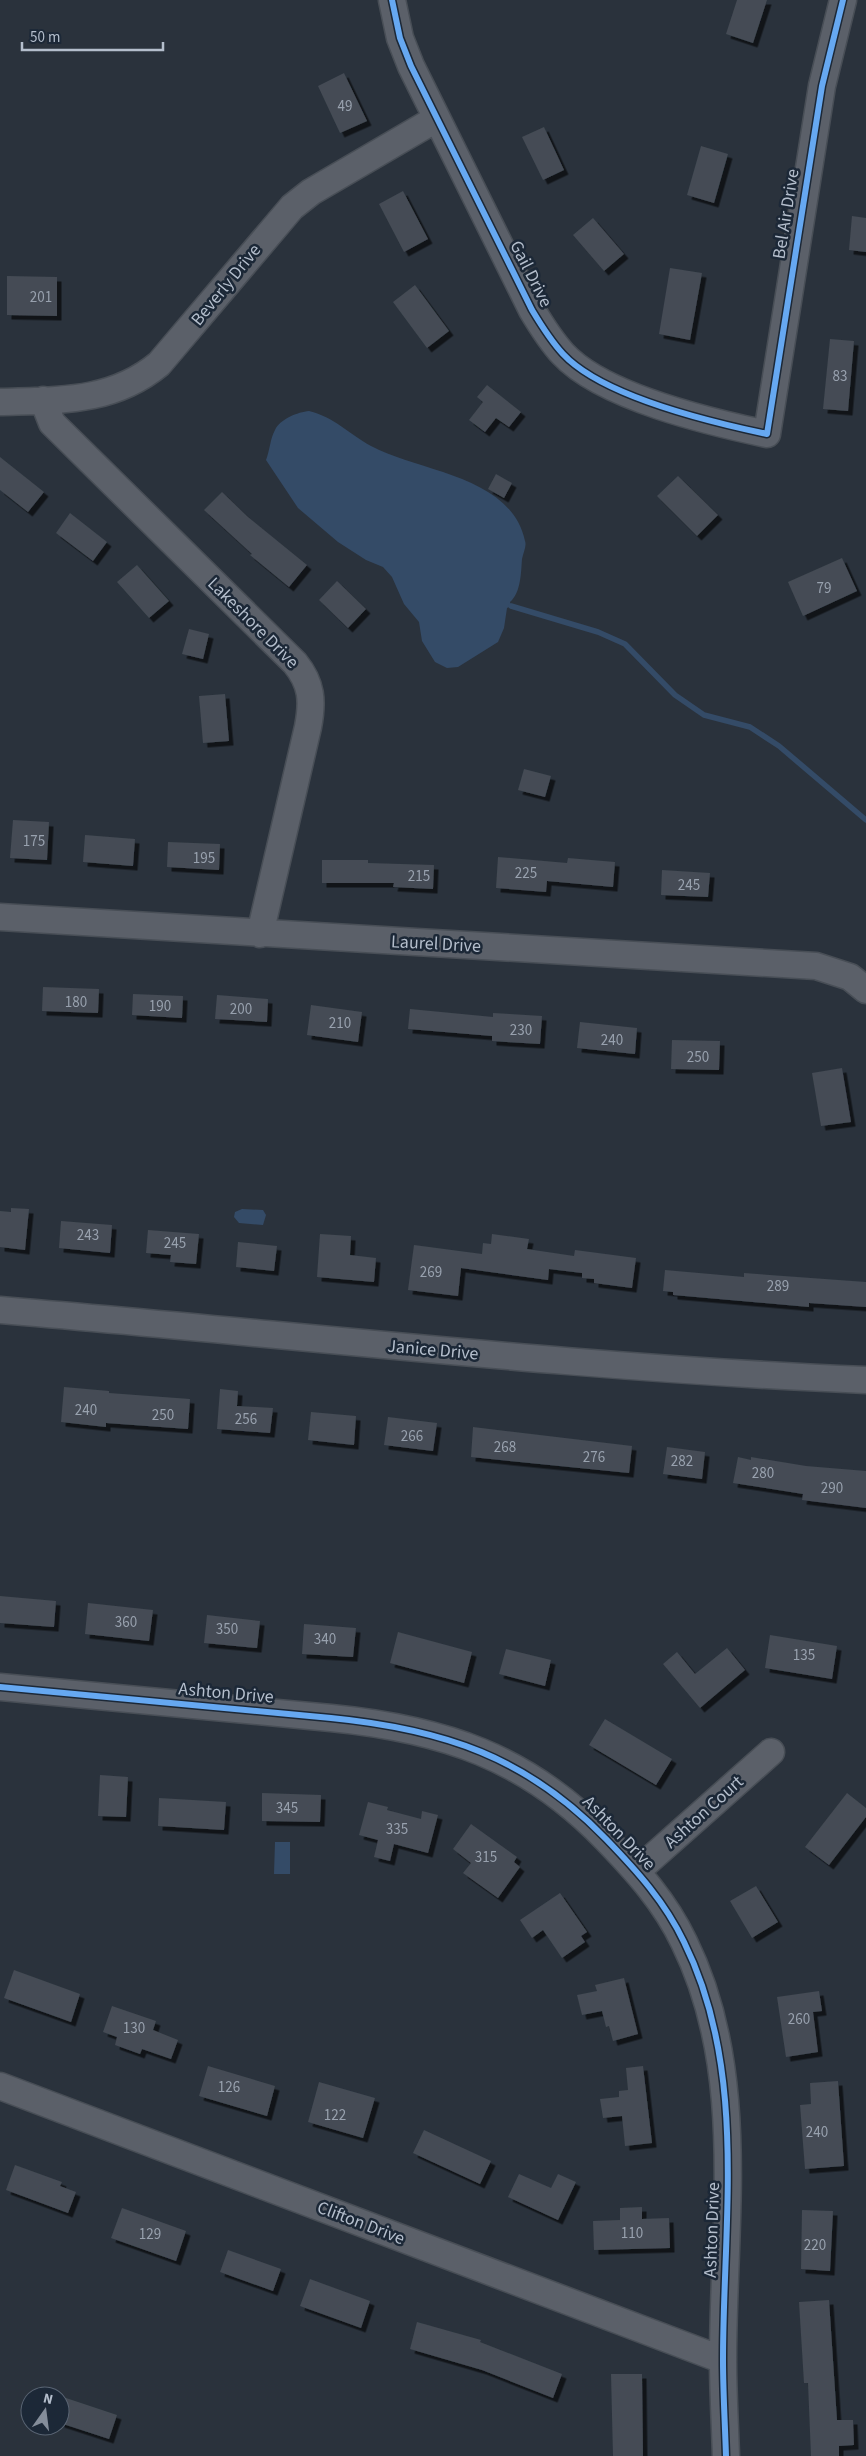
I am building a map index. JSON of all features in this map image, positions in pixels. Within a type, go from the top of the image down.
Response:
[{"type":"street","name":"Gail Drive","points":[[392,0],[402,45],[436,119],[532,310],[546,334],[564,355],[588,373],[617,389],[705,421],[767,434]]},
{"type":"street","name":"Bel Air Drive","points":[[767,434],[822,86],[843,0]]},
{"type":"street","name":"Beverly Drive","points":[[0,402],[43,400],[105,393],[125,387],[144,377],[159,364],[292,206],[312,192],[436,119]]},
{"type":"street","name":"Lakeshore Drive","points":[[43,400],[52,423],[295,663],[308,683],[312,709],[260,934]]},
{"type":"street","name":"Laurel Drive","points":[[0,917],[816,966],[850,978],[866,990]]},
{"type":"street","name":"Janice Drive","points":[[0,1310],[444,1351],[714,1372],[866,1380]]},
{"type":"street","name":"Ashton Drive","points":[[0,1687],[340,1718],[415,1730],[479,1750],[511,1765],[536,1780],[581,1813],[637,1871],[670,1917],[684,1942],[705,1996],[719,2053],[725,2104],[729,2179],[723,2360],[726,2456]]},
{"type":"street","name":"Ashton Court","points":[[637,1871],[771,1752]]},
{"type":"street","name":"Clifton Drive","points":[[0,2086],[723,2360]]},
{"type":"water","points":[[309,411],[326,417],[371,446],[391,455],[437,470],[483,489],[502,502],[516,519],[525,541],[521,576],[514,598],[510,602],[511,606],[507,608],[504,628],[498,642],[458,667],[447,668],[435,662],[422,641],[419,622],[404,604],[392,577],[383,567],[366,560],[338,542],[298,508],[266,460],[277,426],[290,417]]},
{"type":"water","points":[[242,1209],[263,1210],[266,1215],[263,1225],[239,1223],[234,1217],[235,1212]]},
{"type":"water","points":[[275,1842],[290,1842],[290,1874],[274,1874]]},
{"type":"building","points":[[737,0],[767,0],[753,43],[726,34]]},
{"type":"building","points":[[344,73],[367,121],[340,133],[318,86]]},
{"type":"building","points":[[544,127],[564,170],[543,180],[522,137]]},
{"type":"building","points":[[701,146],[728,154],[714,203],[687,195]]},
{"type":"building","points":[[403,191],[428,239],[404,252],[379,204]]},
{"type":"building","points":[[852,216],[866,218],[866,252],[849,250]]},
{"type":"building","points":[[593,218],[624,254],[604,271],[573,235]]},
{"type":"building","points":[[670,268],[702,273],[690,340],[659,334]]},
{"type":"building","points":[[7,276],[57,277],[57,316],[7,315]]},
{"type":"building","points":[[415,285],[449,331],[427,348],[393,302]]},
{"type":"building","points":[[830,339],[854,341],[848,411],[823,409]]},
{"type":"building","points":[[487,385],[521,412],[509,427],[496,418],[485,432],[469,420],[483,402],[477,397]]},
{"type":"building","points":[[0,457],[44,492],[28,512],[0,490]]},
{"type":"building","points":[[496,474],[512,483],[504,498],[488,489]]},
{"type":"building","points":[[678,476],[718,515],[697,536],[657,496]]},
{"type":"building","points":[[222,492],[248,517],[307,565],[289,587],[250,555],[252,554],[204,510]]},
{"type":"building","points":[[70,513],[107,542],[93,561],[56,533]]},
{"type":"building","points":[[842,558],[857,591],[803,616],[788,582]]},
{"type":"building","points":[[137,565],[169,601],[149,618],[117,582]]},
{"type":"building","points":[[337,581],[366,609],[348,628],[319,600]]},
{"type":"building","points":[[189,629],[209,634],[203,659],[182,654]]},
{"type":"building","points":[[225,694],[229,741],[203,743],[199,696]]},
{"type":"building","points":[[524,769],[551,776],[545,797],[518,790]]},
{"type":"building","points":[[13,820],[49,822],[47,860],[10,858]]},
{"type":"building","points":[[85,835],[135,839],[133,866],[83,862]]},
{"type":"building","points":[[168,842],[220,844],[219,870],[167,867]]},
{"type":"building","points":[[498,857],[567,863],[568,858],[615,862],[613,887],[547,881],[546,892],[496,888]]},
{"type":"building","points":[[322,860],[368,860],[368,863],[434,865],[433,889],[393,887],[394,883],[322,883]]},
{"type":"building","points":[[662,870],[710,873],[708,897],[661,895]]},
{"type":"building","points":[[43,987],[99,989],[98,1013],[42,1011]]},
{"type":"building","points":[[133,994],[183,996],[182,1018],[132,1015]]},
{"type":"building","points":[[217,995],[268,999],[267,1022],[215,1019]]},
{"type":"building","points":[[311,1005],[362,1012],[358,1042],[307,1035]]},
{"type":"building","points":[[410,1009],[493,1017],[493,1013],[542,1016],[540,1044],[492,1041],[492,1036],[408,1029]]},
{"type":"building","points":[[580,1022],[637,1028],[635,1054],[577,1048]]},
{"type":"building","points":[[672,1040],[720,1041],[719,1070],[671,1069]]},
{"type":"building","points":[[842,1068],[851,1122],[821,1126],[812,1073]]},
{"type":"building","points":[[11,1208],[29,1209],[25,1250],[0,1247],[0,1211],[11,1212]]},
{"type":"building","points":[[61,1221],[112,1225],[110,1253],[59,1248]]},
{"type":"building","points":[[148,1230],[199,1234],[196,1264],[170,1262],[171,1255],[146,1253]]},
{"type":"building","points":[[320,1234],[351,1236],[350,1255],[376,1258],[374,1282],[317,1277]]},
{"type":"building","points":[[492,1234],[529,1239],[527,1249],[574,1256],[575,1250],[636,1258],[632,1288],[594,1283],[594,1279],[582,1278],[582,1273],[549,1269],[548,1280],[461,1268],[458,1296],[408,1290],[414,1245],[482,1254],[483,1243],[491,1244]]},
{"type":"building","points":[[238,1242],[277,1246],[274,1271],[236,1267]]},
{"type":"building","points":[[665,1270],[744,1277],[744,1273],[866,1282],[866,1307],[809,1303],[809,1307],[673,1295],[673,1292],[663,1291]]},
{"type":"building","points":[[64,1387],[109,1391],[109,1393],[190,1399],[188,1429],[106,1423],[106,1427],[61,1422]]},
{"type":"building","points":[[220,1389],[238,1391],[237,1406],[273,1408],[270,1433],[217,1429]]},
{"type":"building","points":[[311,1412],[356,1416],[354,1445],[308,1440]]},
{"type":"building","points":[[388,1417],[437,1423],[433,1451],[384,1445]]},
{"type":"building","points":[[473,1427],[632,1446],[629,1473],[471,1457]]},
{"type":"building","points":[[667,1447],[705,1452],[702,1479],[663,1474]]},
{"type":"building","points":[[738,1457],[751,1460],[751,1457],[806,1466],[866,1471],[866,1508],[802,1500],[803,1494],[733,1483]]},
{"type":"building","points":[[0,1596],[56,1601],[54,1627],[0,1623]]},
{"type":"building","points":[[88,1603],[153,1610],[149,1641],[85,1634]]},
{"type":"building","points":[[207,1615],[260,1621],[257,1648],[204,1643]]},
{"type":"building","points":[[304,1624],[356,1628],[353,1657],[302,1654]]},
{"type":"building","points":[[398,1632],[472,1652],[464,1683],[390,1663]]},
{"type":"building","points":[[770,1635],[837,1646],[832,1679],[765,1668]]},
{"type":"building","points":[[727,1648],[745,1670],[700,1708],[663,1664],[677,1652],[695,1674]]},
{"type":"building","points":[[506,1649],[551,1660],[545,1686],[499,1674]]},
{"type":"building","points":[[605,1719],[672,1759],[656,1785],[589,1745]]},
{"type":"building","points":[[100,1775],[128,1777],[126,1817],[98,1816]]},
{"type":"building","points":[[262,1793],[321,1795],[320,1822],[262,1821]]},
{"type":"building","points":[[847,1793],[866,1808],[866,1817],[829,1865],[805,1847]]},
{"type":"building","points":[[159,1798],[226,1802],[224,1830],[158,1826]]},
{"type":"building","points":[[368,1802],[388,1807],[387,1810],[421,1819],[422,1811],[438,1815],[428,1853],[394,1844],[390,1861],[374,1857],[378,1840],[359,1835]]},
{"type":"building","points":[[471,1824],[517,1857],[514,1862],[520,1867],[498,1898],[463,1873],[471,1863],[453,1849]]},
{"type":"building","points":[[756,1886],[778,1922],[752,1938],[730,1901]]},
{"type":"building","points":[[560,1893],[587,1932],[581,1936],[585,1942],[562,1958],[543,1930],[532,1938],[520,1920]]},
{"type":"building","points":[[14,1970],[80,1994],[71,2022],[4,1998]]},
{"type":"building","points":[[624,1978],[638,2034],[613,2041],[609,2026],[606,2027],[602,2011],[582,2015],[577,1995],[597,1991],[595,1985]]},
{"type":"building","points":[[819,1991],[822,2011],[813,2012],[818,2052],[786,2057],[777,1997]]},
{"type":"building","points":[[112,2006],[156,2021],[153,2030],[178,2040],[171,2059],[142,2049],[140,2054],[115,2045],[117,2037],[103,2032]]},
{"type":"building","points":[[208,2066],[275,2086],[267,2116],[199,2096]]},
{"type":"building","points":[[643,2066],[652,2143],[625,2146],[622,2116],[603,2118],[600,2099],[619,2097],[619,2091],[628,2090],[626,2068]]},
{"type":"building","points":[[838,2081],[844,2166],[805,2169],[800,2105],[811,2104],[810,2083]]},
{"type":"building","points":[[319,2082],[375,2098],[363,2138],[308,2122]]},
{"type":"building","points":[[424,2130],[491,2161],[480,2184],[413,2153]]},
{"type":"building","points":[[15,2165],[62,2182],[60,2186],[76,2192],[68,2213],[6,2190]]},
{"type":"building","points":[[519,2174],[551,2188],[558,2174],[576,2182],[558,2220],[508,2197]]},
{"type":"building","points":[[642,2207],[642,2219],[669,2218],[670,2248],[594,2250],[593,2221],[620,2220],[620,2208]]},
{"type":"building","points":[[122,2208],[186,2231],[176,2261],[111,2238]]},
{"type":"building","points":[[802,2210],[833,2211],[830,2271],[801,2269]]},
{"type":"building","points":[[228,2250],[281,2269],[273,2291],[220,2272]]},
{"type":"building","points":[[310,2279],[370,2301],[361,2328],[300,2306]]},
{"type":"building","points":[[829,2300],[837,2420],[853,2420],[854,2445],[839,2446],[839,2456],[811,2456],[808,2383],[804,2383],[799,2302]]},
{"type":"building","points":[[417,2322],[481,2340],[480,2342],[562,2374],[553,2398],[482,2370],[410,2349]]},
{"type":"building","points":[[611,2374],[642,2374],[643,2456],[613,2456]]},
{"type":"building","points":[[70,2399],[117,2415],[109,2439],[70,2426]]},
{"type":"waterway","points":[[511,606],[598,632],[625,644],[675,695],[704,715],[750,727],[779,746],[866,820]]},
{"type":"cycle path","points":[[392,0],[400,38],[411,66],[532,310],[558,349],[581,369],[604,383],[630,395],[688,415],[767,434],[822,86],[843,0]]},
{"type":"cycle path","points":[[0,1687],[331,1718],[372,1723],[446,1739],[481,1752],[514,1768],[545,1787],[576,1811],[606,1839],[650,1887],[676,1927],[704,1991],[717,2042],[724,2094],[727,2147],[728,2201],[723,2360],[726,2456]]}]
